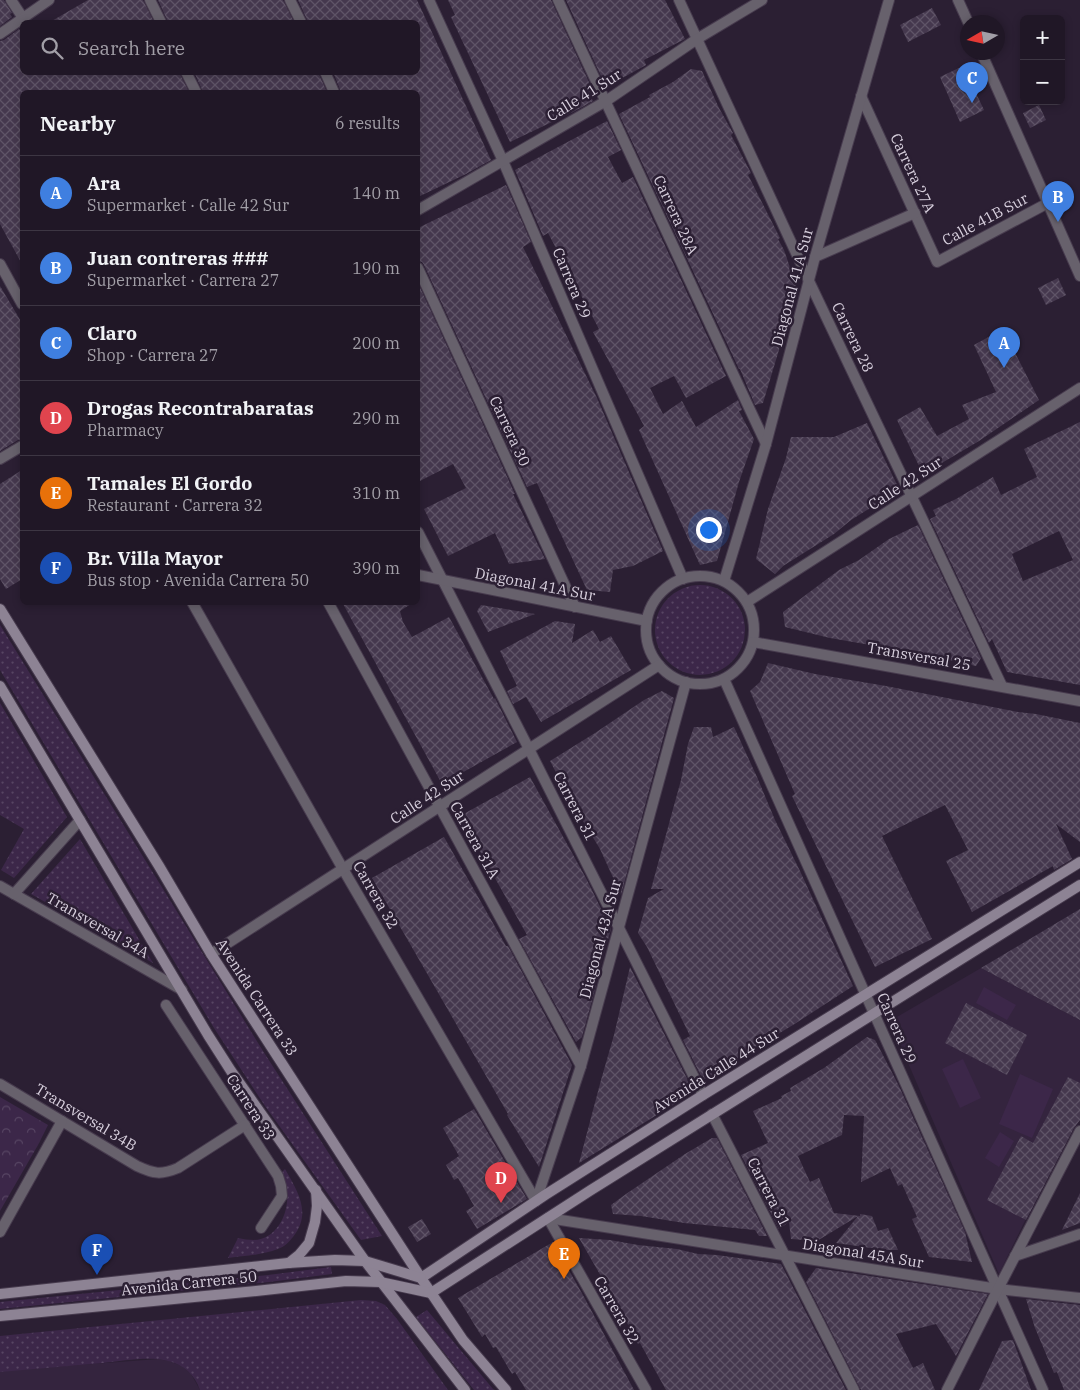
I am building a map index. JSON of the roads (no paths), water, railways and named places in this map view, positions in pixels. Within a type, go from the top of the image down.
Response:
[{"type":"main road","name":"Avenida Carrera 33","points":[[0,609],[159,866],[211,954],[431,1293],[463,1340],[506,1390]]},
{"type":"main road","points":[[0,686],[231,1071],[380,1282],[464,1390]]},
{"type":"main road","name":"Avenida Calle 44 Sur","points":[[421,1278],[536,1201],[703,1095],[1080,862]]},
{"type":"main road","points":[[380,1282],[431,1293],[712,1114],[1080,886]]},
{"type":"main road","points":[[288,1263],[299,1255],[309,1243],[315,1222],[317,1206],[316,1189]]},
{"type":"main road","name":"Avenida Carrera 50","points":[[0,1294],[288,1263],[335,1260],[365,1261]]},
{"type":"main road","points":[[365,1261],[421,1278]]},
{"type":"main road","name":"Avenida Carrera 50","points":[[0,1316],[346,1281],[380,1282]]},
{"type":"street","points":[[11,0],[23,18]]},
{"type":"street","points":[[20,20],[49,0]]},
{"type":"street","points":[[150,0],[160,20]]},
{"type":"street","points":[[290,0],[300,20]]},
{"type":"street","name":"Carrera 29","points":[[430,0],[503,161],[683,579]]},
{"type":"street","name":"Carrera 28A","points":[[558,0],[766,444]]},
{"type":"street","name":"Carrera 28","points":[[679,0],[809,281],[1002,686]]},
{"type":"street","name":"Calle 41 Sur","points":[[420,209],[606,101],[697,39],[762,0]]},
{"type":"street","name":"Diagonal 41A Sur","points":[[724,581],[766,444],[815,257],[889,0]]},
{"type":"street","points":[[958,0],[965,15]]},
{"type":"street","points":[[0,34],[20,20]]},
{"type":"street","points":[[985,60],[1080,276]]},
{"type":"street","points":[[188,75],[195,90]]},
{"type":"street","points":[[326,75],[333,90]]},
{"type":"street","name":"Carrera 27A","points":[[861,96],[937,262]]},
{"type":"street","name":"Calle 41B Sur","points":[[937,262],[1048,203]]},
{"type":"street","points":[[815,257],[915,212]]},
{"type":"street","points":[[0,264],[20,300]]},
{"type":"street","name":"Carrera 30","points":[[420,272],[575,607]]},
{"type":"street","name":"Calle 42 Sur","points":[[746,602],[1080,388]]},
{"type":"street","points":[[0,459],[20,447]]},
{"type":"street","name":"Carrera 31","points":[[420,536],[703,1095]]},
{"type":"street","name":"Diagonal 41A Sur","points":[[420,575],[647,622]]},
{"type":"street","points":[[697,576],[724,581],[737,590],[746,602],[752,615],[754,628],[753,642],[747,657],[737,670],[724,679],[712,683],[686,682],[671,676],[659,665],[651,652],[647,637],[647,622],[659,594],[670,585],[683,579],[697,576]]},
{"type":"street","name":"Carrera 32","points":[[194,605],[343,869],[536,1201]]},
{"type":"street","name":"Carrera 31A","points":[[330,605],[581,1066]]},
{"type":"street","name":"Transversal 25","points":[[753,642],[1080,701]]},
{"type":"street","name":"Calle 42 Sur","points":[[211,954],[659,665]]},
{"type":"street","name":"Carrera 29","points":[[724,679],[1043,1390]]},
{"type":"street","name":"Diagonal 43A Sur","points":[[536,1201],[581,1066],[686,682]]},
{"type":"street","points":[[14,894],[80,820]]},
{"type":"street","name":"Transversal 34A","points":[[0,886],[182,990]]},
{"type":"street","name":"Carrera 33","points":[[166,1005],[278,1176],[282,1196],[261,1228]]},
{"type":"street","name":"Transversal 34B","points":[[0,1084],[138,1166],[158,1174],[178,1168],[245,1125]]},
{"type":"street","name":"Carrera 31","points":[[712,1114],[854,1390]]},
{"type":"street","points":[[0,1231],[62,1121]]},
{"type":"street","points":[[947,1390],[1080,1131]]},
{"type":"street","name":"Carrera 32","points":[[548,1218],[646,1390]]},
{"type":"street","name":"Diagonal 45A Sur","points":[[548,1218],[998,1289],[1080,1298]]},
{"type":"street","points":[[1015,1256],[1080,1234]]},
{"type":"place","name":"Claro","points":[[972,103]]},
{"type":"place","name":"Juan contreras ###","points":[[1058,222]]},
{"type":"place","name":"Ara","points":[[1004,368]]},
{"type":"place","name":"Drogas Recontrabaratas","points":[[501,1203]]},
{"type":"place","name":"Br. Villa Mayor","points":[[97,1275]]},
{"type":"place","name":"Tamales El Gordo","points":[[564,1279]]}]
